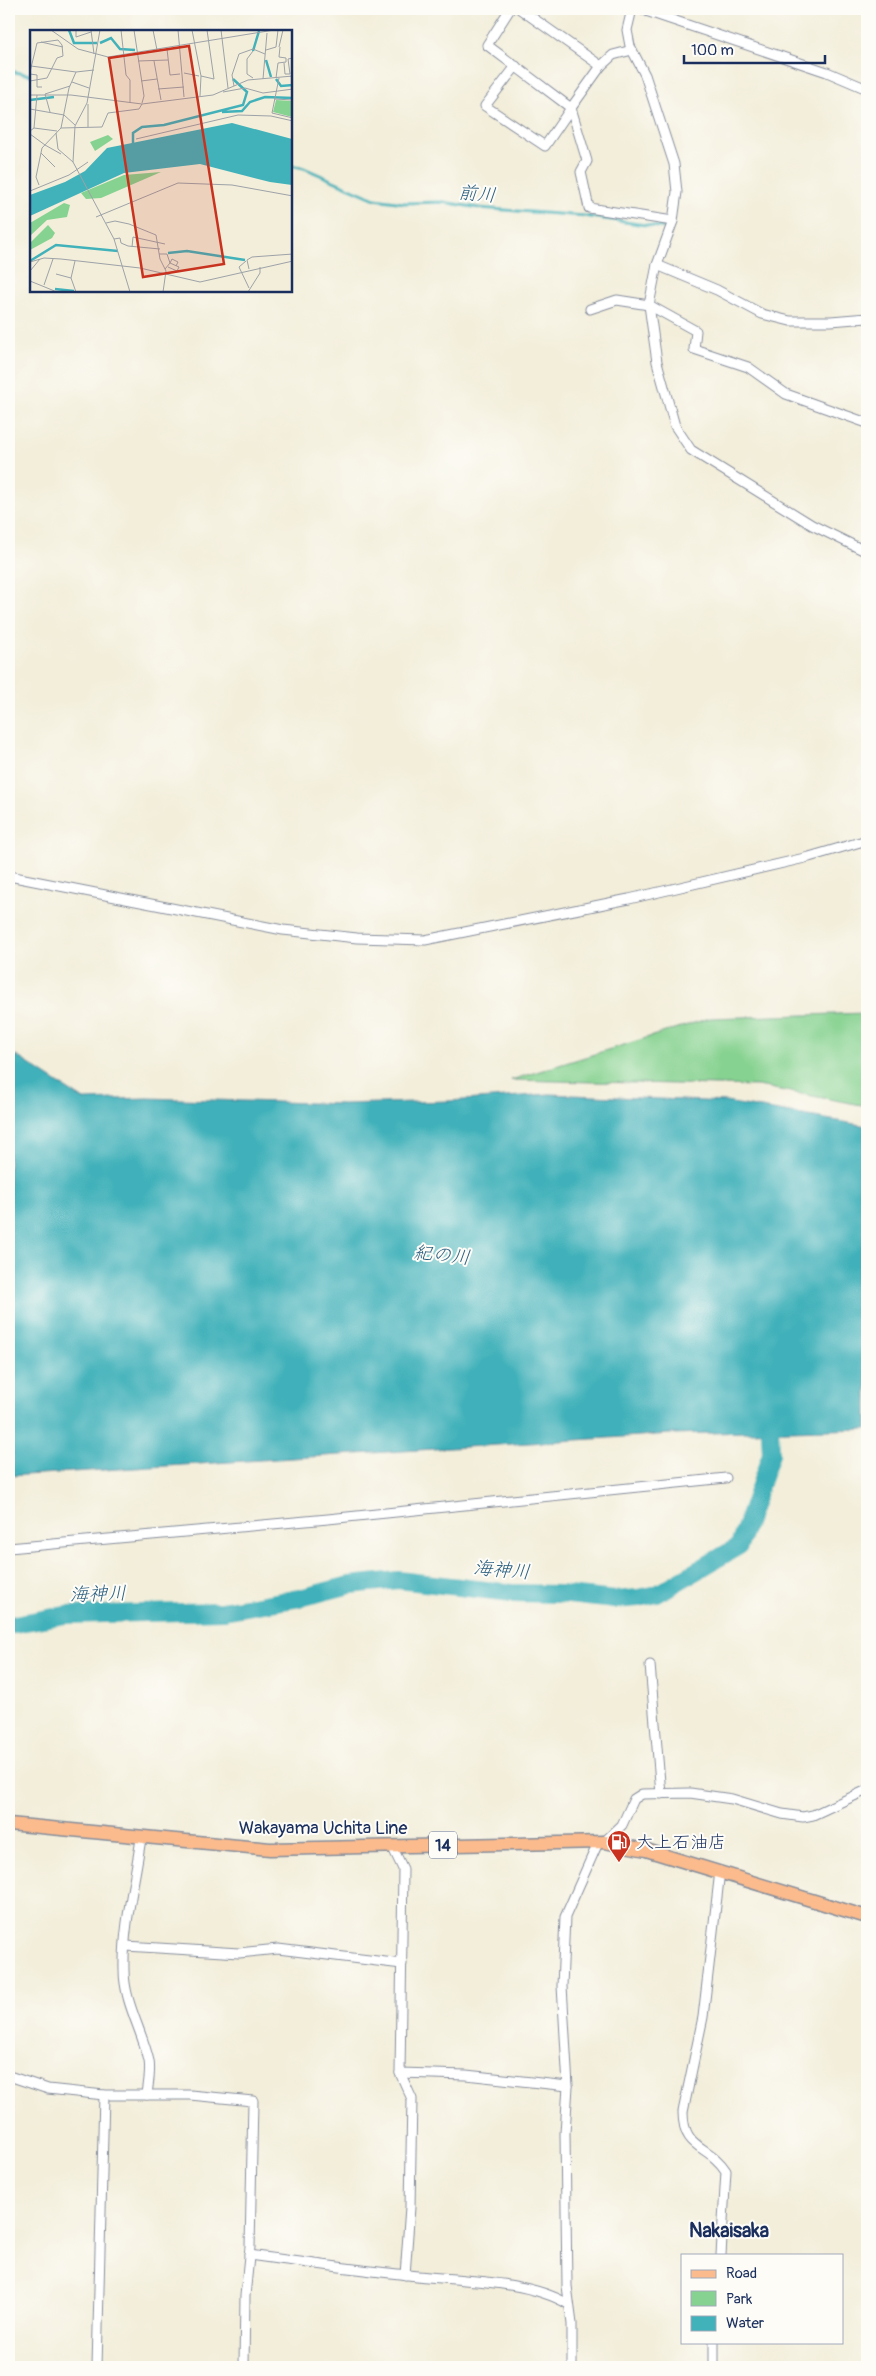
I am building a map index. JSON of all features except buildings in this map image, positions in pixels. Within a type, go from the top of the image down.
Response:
[{"type":"main road","name":"Wakayama Uchita Line","points":[[9,1824],[270,1849],[601,1842],[646,1850],[867,1917]]},
{"type":"street","points":[[510,9],[487,45],[571,108],[587,161],[581,172],[589,208],[673,221]]},
{"type":"street","points":[[520,9],[601,66]]},
{"type":"street","points":[[632,9],[627,30],[632,50],[645,75],[674,164],[677,192],[673,221],[657,266],[649,304],[657,362],[675,426],[691,450],[812,525],[867,552]]},
{"type":"street","points":[[640,9],[827,72],[867,89]]},
{"type":"street","points":[[516,66],[485,106],[544,146],[601,66],[613,55],[632,50]]},
{"type":"street","points":[[657,266],[717,290],[762,314],[790,320],[831,321],[867,318]]},
{"type":"street","points":[[590,309],[616,300],[649,304],[696,331],[694,349],[748,367],[786,394],[867,423]]},
{"type":"street","points":[[9,876],[303,933],[357,938],[425,940],[629,899],[809,857],[867,840]]},
{"type":"street","points":[[9,1548],[328,1519],[726,1478]]},
{"type":"street","points":[[650,1665],[661,1794]]},
{"type":"street","points":[[572,2367],[572,2324],[568,2304],[565,2143],[568,2086],[562,1986],[565,1917],[601,1842],[622,1825],[634,1799],[642,1794],[690,1793],[723,1798],[782,1814],[803,1817],[813,1815],[867,1790]]},
{"type":"street","points":[[141,1838],[128,1907],[124,1970],[127,1995],[149,2061],[147,2095]]},
{"type":"street","points":[[392,1846],[403,1869],[400,2073],[412,2099],[410,2207],[405,2275]]},
{"type":"street","points":[[720,1872],[703,2017],[684,2112],[683,2127],[688,2138],[722,2164],[726,2171],[722,2254]]},
{"type":"street","points":[[126,1946],[240,1953],[278,1949],[402,1964]]},
{"type":"street","points":[[400,2073],[466,2075],[568,2086]]},
{"type":"street","points":[[9,2076],[48,2089],[104,2095],[190,2095],[253,2101],[244,2367]]},
{"type":"street","points":[[98,2367],[104,2095]]},
{"type":"street","points":[[249,2255],[405,2275],[523,2287],[551,2294],[568,2304]]},
{"type":"street","points":[[714,2344],[714,2367]]},
{"type":"green space","points":[[867,1013],[867,1106],[758,1086],[511,1080],[710,1018]]},
{"type":"water","name":"紀の川","points":[[9,1051],[84,1100],[147,1098],[343,1104],[449,1101],[550,1094],[726,1102],[867,1126],[867,1429],[671,1434],[9,1476]]},
{"type":"waterway","name":"前川","points":[[9,71],[30,75]]},
{"type":"waterway","name":"前川","points":[[292,165],[304,168],[375,199],[404,203],[443,202],[479,208],[584,216],[666,228]]},
{"type":"waterway","name":"海神川","points":[[9,1625],[65,1615],[222,1611],[300,1598],[350,1585],[398,1580],[512,1593],[559,1594],[615,1600],[657,1594],[739,1546],[771,1454],[769,1409]]},
{"type":"place","name":"大上石油店","points":[[619,1863]]},
{"type":"district","name":"Nakaisaka","points":[[729,2230]]}]
